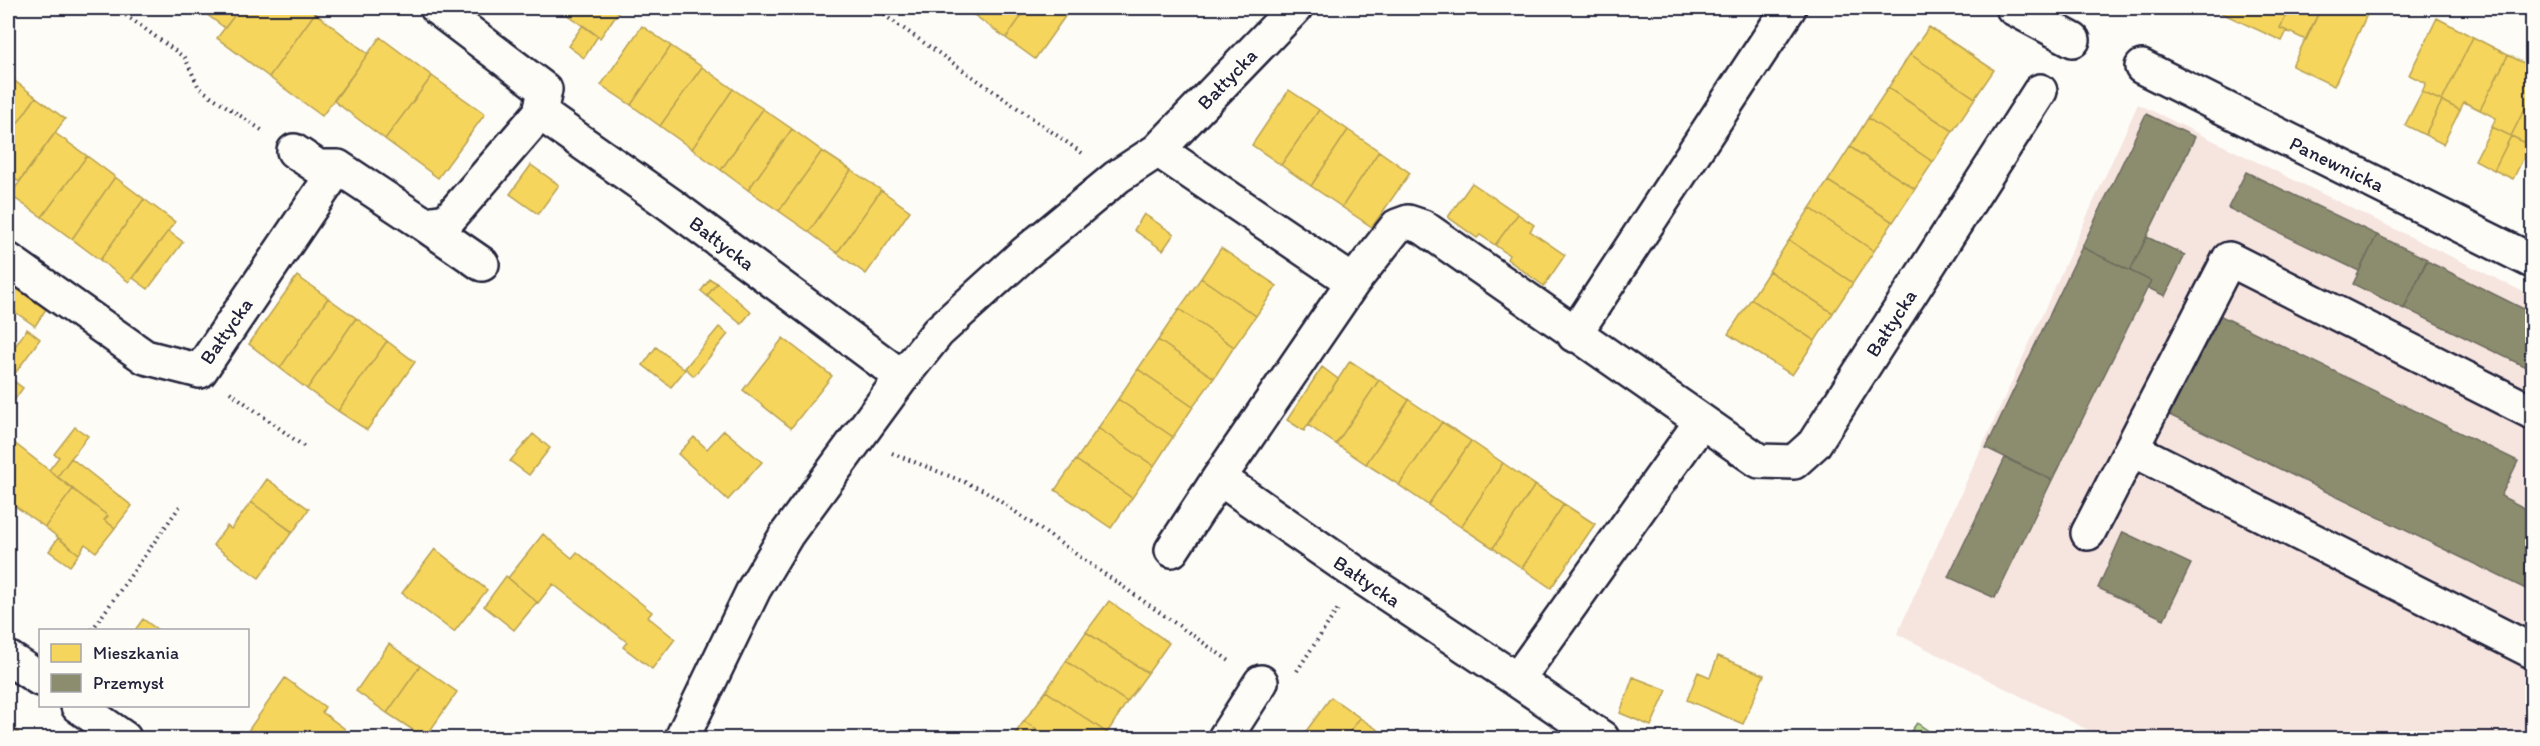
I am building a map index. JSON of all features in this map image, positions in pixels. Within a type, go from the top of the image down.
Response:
[{"type":"street","points":[[424,224],[447,221],[540,113],[544,90],[436,8]]},
{"type":"street","name":"Bałtycka","points":[[682,738],[754,589],[787,534],[902,376],[938,332],[1024,254],[1118,177],[1158,150],[1295,8]]},
{"type":"street","points":[[1574,335],[1789,8]]},
{"type":"street","points":[[2013,8],[2073,40]]},
{"type":"street","name":"Panewnicka","points":[[2142,67],[2532,261]]},
{"type":"street","name":"Bałtycka","points":[[1172,550],[1353,282],[1397,226],[1408,222],[1423,227],[1574,335],[1759,461],[1794,462],[1814,444],[2040,91]]},
{"type":"street","name":"Bałtycka","points":[[540,113],[671,205],[902,376]]},
{"type":"street","points":[[1158,150],[1353,282]]},
{"type":"street","points":[[294,151],[318,166],[338,167],[482,264]]},
{"type":"street","name":"Bałtycka","points":[[8,260],[146,357],[200,371],[338,167]]},
{"type":"street","points":[[2088,533],[2229,259],[2532,412]]},
{"type":"street","points":[[1517,680],[1701,422]]},
{"type":"street","points":[[2132,449],[2532,651]]},
{"type":"street","name":"Bałtycka","points":[[1219,478],[1359,576],[1602,738]]},
{"type":"street","points":[[8,658],[39,678]]},
{"type":"street","points":[[1225,738],[1260,682]]},
{"type":"street","points":[[81,707],[124,738]]},
{"type":"path","points":[[116,8],[185,58],[199,88],[294,151]]},
{"type":"path","points":[[873,8],[1118,177]]},
{"type":"path","points":[[200,371],[306,448]]},
{"type":"path","points":[[856,439],[984,490],[1280,695],[1359,576]]},
{"type":"path","points":[[93,629],[180,506]]},
{"type":"shaded area","points":[[2138,104],[2532,296],[2532,738],[2104,738],[1897,634]]},
{"type":"green space","points":[[1917,723],[1939,738],[1906,738]]},
{"type":"building: Mieszkania","points":[[198,8],[240,8],[225,28]]},
{"type":"building: Mieszkania","points":[[240,8],[307,8],[315,13],[269,77],[217,38]]},
{"type":"building: Mieszkania","points":[[557,8],[575,8],[569,16]]},
{"type":"building: Mieszkania","points":[[575,8],[621,8],[600,38],[569,16]]},
{"type":"building: Mieszkania","points":[[963,8],[984,8],[977,17]]},
{"type":"building: Mieszkania","points":[[984,8],[1027,8],[1006,38],[977,17]]},
{"type":"building: Mieszkania","points":[[1027,8],[1071,8],[1035,59],[1006,38]]},
{"type":"building: Mieszkania","points":[[2221,8],[2290,8],[2280,28],[2287,31],[2282,41],[2219,12]]},
{"type":"building: Mieszkania","points":[[2290,8],[2321,8],[2306,40],[2280,28]]},
{"type":"building: Mieszkania","points":[[2321,8],[2370,8],[2334,86],[2292,66]]},
{"type":"building: Mieszkania","points":[[315,13],[368,54],[322,116],[269,77]]},
{"type":"building: Mieszkania","points":[[2437,18],[2473,37],[2442,101],[2422,92],[2426,83],[2409,75]]},
{"type":"building: Mieszkania","points":[[583,25],[598,36],[584,58],[568,46]]},
{"type":"building: Mieszkania","points":[[642,26],[671,46],[631,105],[601,85]]},
{"type":"building: Mieszkania","points":[[1929,27],[1994,70],[1975,98],[1910,54]]},
{"type":"building: Mieszkania","points":[[380,37],[432,76],[385,139],[334,101]]},
{"type":"building: Mieszkania","points":[[2473,37],[2508,55],[2480,110],[2464,102],[2460,110],[2442,101]]},
{"type":"building: Mieszkania","points":[[671,46],[702,67],[660,126],[631,105]]},
{"type":"building: Mieszkania","points":[[1910,54],[1975,98],[1953,131],[1888,88]]},
{"type":"building: Mieszkania","points":[[2508,55],[2532,67],[2532,94],[2511,136],[2492,127],[2496,118],[2480,110]]},
{"type":"building: Mieszkania","points":[[702,67],[733,89],[692,149],[660,126]]},
{"type":"building: Mieszkania","points":[[8,76],[36,97],[8,137]]},
{"type":"building: Mieszkania","points":[[432,76],[485,114],[438,178],[385,139]]},
{"type":"building: Mieszkania","points":[[1888,88],[1953,131],[1933,162],[1868,118]]},
{"type":"building: Mieszkania","points":[[733,89],[763,109],[721,170],[692,149]]},
{"type":"building: Mieszkania","points":[[1289,90],[1319,110],[1281,165],[1252,145]]},
{"type":"building: Mieszkania","points":[[2422,92],[2442,101],[2425,135],[2405,125]]},
{"type":"building: Mieszkania","points":[[2532,94],[2532,140],[2530,145],[2511,136]]},
{"type":"building: Mieszkania","points":[[36,97],[65,119],[19,182],[8,174],[8,137]]},
{"type":"building: Mieszkania","points":[[2442,101],[2460,110],[2443,144],[2425,135]]},
{"type":"building: Mieszkania","points":[[763,109],[792,129],[748,190],[721,170]]},
{"type":"building: Mieszkania","points":[[1319,110],[1348,130],[1311,186],[1281,165]]},
{"type":"building: Mieszkania","points":[[1868,118],[1933,162],[1915,189],[1850,147]]},
{"type":"building: Mieszkania","points":[[2492,127],[2511,136],[2494,170],[2475,160]]},
{"type":"building: Mieszkania","points":[[792,129],[822,151],[779,211],[748,190]]},
{"type":"building: Mieszkania","points":[[1348,130],[1379,151],[1342,207],[1311,186]]},
{"type":"building: Mieszkania","points":[[55,133],[87,156],[42,217],[10,195]]},
{"type":"building: Mieszkania","points":[[2511,136],[2530,145],[2513,179],[2494,170]]},
{"type":"building: Mieszkania","points":[[1850,147],[1915,189],[1893,222],[1828,181]]},
{"type":"building: Mieszkania","points":[[822,151],[851,170],[809,232],[779,211]]},
{"type":"building: Mieszkania","points":[[1379,151],[1410,173],[1372,227],[1342,207]]},
{"type":"building: Mieszkania","points":[[87,156],[115,177],[72,239],[42,217]]},
{"type":"building: Mieszkania","points":[[531,165],[559,185],[538,214],[510,194]]},
{"type":"building: Mieszkania","points":[[851,170],[881,190],[837,253],[809,232]]},
{"type":"building: Mieszkania","points":[[115,177],[144,199],[100,260],[72,239]]},
{"type":"building: Mieszkania","points":[[1828,181],[1893,222],[1874,251],[1810,208]]},
{"type":"building: Mieszkania","points":[[1472,183],[1518,214],[1495,245],[1480,235],[1477,238],[1448,217]]},
{"type":"building: Mieszkania","points":[[881,190],[910,211],[866,274],[837,253]]},
{"type":"building: Mieszkania","points":[[144,199],[175,222],[129,282],[100,260]]},
{"type":"building: Mieszkania","points":[[1810,208],[1874,251],[1853,283],[1789,240]]},
{"type":"building: Mieszkania","points":[[1144,214],[1174,234],[1163,250],[1134,230]]},
{"type":"building: Mieszkania","points":[[1518,214],[1534,225],[1530,231],[1565,255],[1544,286],[1507,259],[1509,255],[1495,245]]},
{"type":"building: Mieszkania","points":[[168,231],[183,242],[148,289],[133,278]]},
{"type":"building: Mieszkania","points":[[1789,240],[1853,283],[1833,313],[1769,271]]},
{"type":"building: Mieszkania","points":[[1221,248],[1277,286],[1256,316],[1201,278]]},
{"type":"building: Mieszkania","points":[[1769,271],[1833,313],[1815,341],[1751,299]]},
{"type":"building: Mieszkania","points":[[297,276],[328,298],[280,368],[249,344]]},
{"type":"building: Mieszkania","points":[[1201,278],[1256,316],[1234,347],[1179,309]]},
{"type":"building: Mieszkania","points":[[710,279],[717,283],[707,296],[701,291]]},
{"type":"building: Mieszkania","points":[[8,282],[46,309],[35,326],[8,307]]},
{"type":"building: Mieszkania","points":[[717,283],[751,312],[741,324],[707,296]]},
{"type":"building: Mieszkania","points":[[328,298],[356,318],[307,389],[280,368]]},
{"type":"building: Mieszkania","points":[[1751,299],[1815,341],[1792,375],[1728,334]]},
{"type":"building: Mieszkania","points":[[1179,309],[1234,347],[1214,378],[1158,340]]},
{"type":"building: Mieszkania","points":[[356,318],[387,341],[338,411],[307,389]]},
{"type":"building: Mieszkania","points":[[719,327],[728,334],[694,376],[685,368]]},
{"type":"building: Mieszkania","points":[[27,329],[40,339],[14,375],[8,370],[8,356]]},
{"type":"building: Mieszkania","points":[[783,338],[832,376],[791,428],[743,390]]},
{"type":"building: Mieszkania","points":[[1158,340],[1214,378],[1193,407],[1138,369]]},
{"type":"building: Mieszkania","points":[[387,341],[415,362],[367,430],[338,411]]},
{"type":"building: Mieszkania","points":[[656,347],[685,370],[671,387],[643,365]]},
{"type":"building: Mieszkania","points":[[1350,361],[1379,380],[1336,444],[1308,425]]},
{"type":"building: Mieszkania","points":[[1322,367],[1338,379],[1304,431],[1287,420]]},
{"type":"building: Mieszkania","points":[[1138,369],[1193,407],[1173,437],[1118,399]]},
{"type":"building: Mieszkania","points":[[11,379],[23,388],[10,406],[8,404],[8,384]]},
{"type":"building: Mieszkania","points":[[1379,380],[1409,400],[1366,464],[1336,444]]},
{"type":"building: Mieszkania","points":[[1118,399],[1173,437],[1154,466],[1098,428]]},
{"type":"building: Mieszkania","points":[[1409,400],[1442,422],[1399,485],[1366,464]]},
{"type":"building: Mieszkania","points":[[1442,422],[1471,441],[1428,505],[1399,485]]},
{"type":"building: Mieszkania","points":[[75,427],[88,436],[57,477],[49,470],[59,457],[54,454]]},
{"type":"building: Mieszkania","points":[[1098,428],[1154,466],[1132,498],[1076,460]]},
{"type":"building: Mieszkania","points":[[724,430],[762,462],[728,500],[678,454],[694,437],[707,449]]},
{"type":"building: Mieszkania","points":[[533,434],[550,448],[529,475],[510,461]]},
{"type":"building: Mieszkania","points":[[1471,441],[1503,463],[1461,527],[1428,505]]},
{"type":"building: Mieszkania","points":[[13,442],[73,489],[45,527],[8,501],[8,448]]},
{"type":"building: Mieszkania","points":[[71,458],[132,506],[115,528],[104,520],[108,516],[57,477]]},
{"type":"building: Mieszkania","points":[[1076,460],[1132,498],[1111,528],[1055,490]]},
{"type":"building: Mieszkania","points":[[1503,463],[1535,485],[1493,548],[1461,527]]},
{"type":"building: Mieszkania","points":[[267,479],[309,509],[293,532],[251,502]]},
{"type":"building: Mieszkania","points":[[1535,485],[1564,504],[1522,568],[1493,548]]},
{"type":"building: Mieszkania","points":[[73,489],[108,516],[104,520],[115,528],[96,552],[85,544],[79,554],[45,527]]},
{"type":"building: Mieszkania","points":[[251,502],[292,532],[259,578],[213,545],[227,526],[231,529]]},
{"type":"building: Mieszkania","points":[[1564,504],[1595,524],[1551,588],[1522,568]]},
{"type":"building: Mieszkania","points":[[543,534],[572,558],[577,552],[652,612],[648,617],[675,639],[652,669],[623,647],[627,642],[553,584],[538,603],[508,578]]},
{"type":"building: Mieszkania","points":[[58,538],[79,554],[70,566],[49,551]]},
{"type":"building: Mieszkania","points":[[435,549],[487,590],[454,632],[402,593]]},
{"type":"building: Mieszkania","points":[[506,576],[537,602],[514,630],[484,606]]},
{"type":"building: Mieszkania","points":[[1109,601],[1169,643],[1148,673],[1086,632]]},
{"type":"building: Mieszkania","points":[[143,619],[157,629],[136,629]]},
{"type":"building: Mieszkania","points":[[1086,632],[1148,673],[1127,702],[1066,661]]},
{"type":"building: Mieszkania","points":[[389,644],[420,666],[387,713],[356,691]]},
{"type":"building: Mieszkania","points":[[1718,656],[1764,675],[1743,724],[1687,700],[1698,672],[1710,677]]},
{"type":"building: Mieszkania","points":[[1066,661],[1127,702],[1107,733],[1046,691]]},
{"type":"building: Mieszkania","points":[[420,666],[457,692],[425,738],[387,713]]},
{"type":"building: Mieszkania","points":[[1633,677],[1667,690],[1651,726],[1620,713]]},
{"type":"building: Mieszkania","points":[[285,678],[325,707],[322,712],[345,729],[339,738],[243,738]]},
{"type":"building: Mieszkania","points":[[1046,691],[1107,733],[1103,738],[1049,738],[1024,721]]},
{"type":"building: Mieszkania","points":[[1331,697],[1360,718],[1345,738],[1301,738]]},
{"type":"building: Mieszkania","points":[[1360,718],[1390,738],[1345,738]]},
{"type":"building: Mieszkania","points":[[1024,721],[1028,724],[1049,738],[1012,738]]},
{"type":"building: Mieszkania","points":[[8,725],[18,732],[14,738],[8,738]]},
{"type":"building: Przemysł","points":[[2146,114],[2195,137],[2130,271],[2082,247]]},
{"type":"building: Przemysł","points":[[2246,172],[2377,235],[2359,271],[2228,208]]},
{"type":"building: Przemysł","points":[[2377,235],[2427,259],[2404,309],[2353,284]]},
{"type":"building: Przemysł","points":[[2147,237],[2185,255],[2165,296],[2148,288],[2151,281],[2130,271]]},
{"type":"building: Przemysł","points":[[2082,247],[2151,281],[2052,480],[1986,448]]},
{"type":"building: Przemysł","points":[[2427,261],[2532,313],[2532,370],[2404,308]]},
{"type":"building: Przemysł","points":[[2211,311],[2518,461],[2501,496],[2532,512],[2532,592],[2163,412]]},
{"type":"building: Przemysł","points":[[2005,458],[2052,480],[1995,598],[1948,577]]},
{"type":"building: Przemysł","points":[[2123,532],[2191,564],[2164,619],[2098,588]]}]
